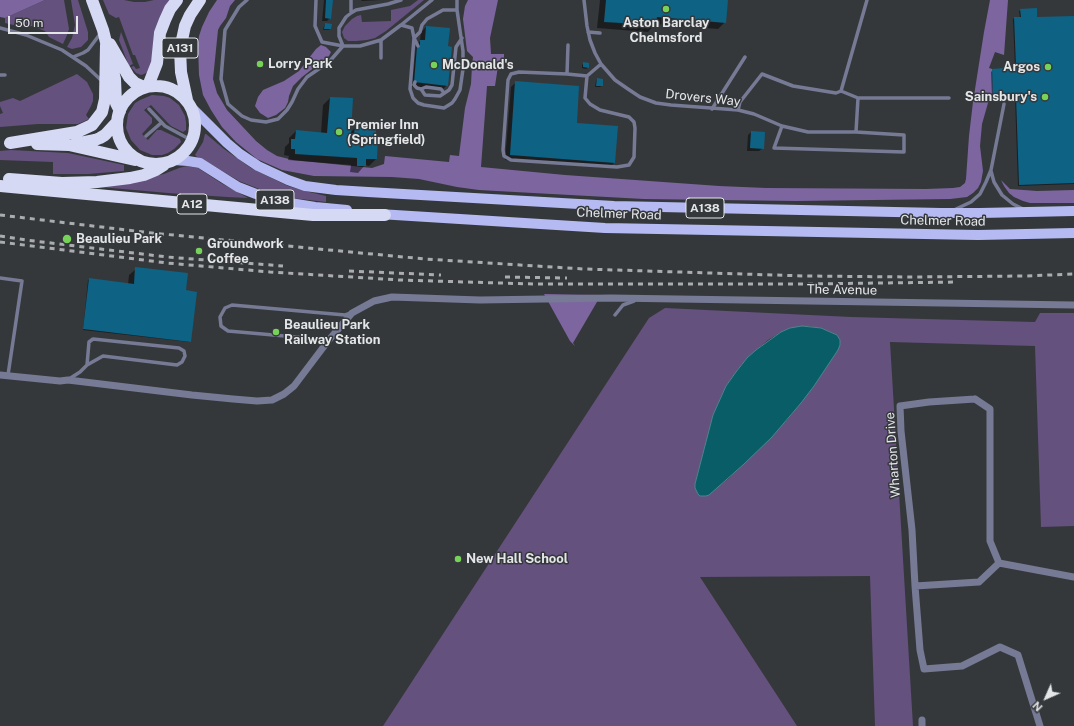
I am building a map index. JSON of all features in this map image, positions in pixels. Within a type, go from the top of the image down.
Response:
[{"type":"highway","points":[[92,0],[103,30],[129,78],[135,83],[146,87]]},
{"type":"highway","name":"A131","points":[[146,87],[157,63],[160,33],[170,9],[177,0]]},
{"type":"highway","name":"A131","points":[[190,105],[181,72],[180,49],[185,26],[200,0]]},
{"type":"highway","points":[[103,30],[115,79],[118,116],[117,131],[127,152],[138,160]]},
{"type":"highway","points":[[5,143],[77,132],[92,125],[102,112],[105,99],[106,45]]},
{"type":"highway","points":[[0,178],[62,183],[97,182],[144,175],[156,170],[186,150],[191,140],[195,124],[190,105],[178,91],[163,87],[146,87],[137,90],[128,98],[105,135],[95,140],[69,145]]},
{"type":"highway","points":[[5,143],[69,145],[154,164],[169,162]]},
{"type":"highway","name":"A12","points":[[0,186],[313,215],[385,215]]},
{"type":"main road","name":"Chelmer Road","points":[[190,105],[227,144],[240,154],[273,174],[305,186],[368,192],[614,206],[941,213],[1074,211]]},
{"type":"main road","name":"Chelmer Road","points":[[169,162],[188,161],[200,164],[238,187],[284,202],[385,215],[605,228],[978,235],[1074,233]]},
{"type":"street","points":[[0,375],[60,381],[68,380],[178,394],[257,401],[272,400],[284,394],[294,386],[328,341],[352,313],[374,301],[392,297],[480,300],[603,298],[637,300]]},
{"type":"street","name":"The Avenue","points":[[637,300],[1074,305]]},
{"type":"street","name":"Wharton Drive","points":[[915,586],[912,530],[901,430],[900,406],[929,402],[975,399],[990,409],[990,541],[1000,563]]},
{"type":"street","points":[[1040,726],[1018,655],[1000,647],[962,666],[924,669],[920,650],[915,586],[979,582],[1000,563],[1074,577]]},
{"type":"lane","points":[[247,0],[239,7],[225,30],[220,79],[228,104],[242,116],[251,120],[266,122],[278,119],[287,110],[307,77],[329,62],[344,46]]},
{"type":"lane","points":[[316,0],[314,26],[322,42],[344,46],[360,46],[381,40],[432,0]]},
{"type":"lane","points":[[351,13],[352,0]]},
{"type":"lane","points":[[344,46],[339,36],[339,28],[346,17],[356,10],[388,4],[400,0]]},
{"type":"lane","points":[[401,25],[412,28],[414,38],[410,89],[413,98],[418,103],[424,105],[444,108],[452,103],[460,90],[463,69],[462,38],[457,10],[457,0]]},
{"type":"lane","name":"Drovers Way","points":[[584,0],[590,40],[601,64],[615,80],[640,97],[656,103],[712,109],[738,110],[754,114],[782,126],[808,132],[856,132],[904,135],[904,152],[774,148],[782,126]]},
{"type":"lane","points":[[841,91],[867,0]]},
{"type":"lane","points":[[414,38],[420,32],[422,26],[427,20],[443,10],[457,10]]},
{"type":"lane","points":[[0,28],[14,31],[62,50],[86,66],[106,85]]},
{"type":"lane","points":[[73,57],[88,50],[103,30]]},
{"type":"lane","points":[[588,32],[600,33]]},
{"type":"lane","points":[[414,38],[418,46]]},
{"type":"lane","points":[[415,82],[414,85],[425,95],[440,96],[449,90],[452,85],[456,47],[462,38]]},
{"type":"lane","points":[[381,40],[381,58]]},
{"type":"lane","points":[[567,74],[568,45]]},
{"type":"lane","points":[[712,109],[745,57]]},
{"type":"lane","points":[[587,76],[519,72],[511,74],[508,80],[503,150],[504,156],[511,160],[618,167],[629,165],[634,157],[634,122],[628,117],[600,110],[590,104],[585,98],[587,76],[601,64]]},
{"type":"lane","points":[[738,110],[740,102],[762,74],[793,86],[836,93],[841,91],[858,98],[949,98]]},
{"type":"lane","points":[[0,75],[5,75]]},
{"type":"lane","points":[[421,90],[426,88],[441,89],[444,93]]},
{"type":"lane","points":[[856,132],[858,98]]},
{"type":"lane","points":[[941,213],[960,208],[971,202],[980,194],[991,170],[1004,104]]},
{"type":"lane","points":[[149,109],[160,123],[191,140]]},
{"type":"lane","points":[[146,136],[160,123]]},
{"type":"lane","points":[[991,170],[994,182],[1002,195],[1013,204],[1028,212]]},
{"type":"lane","points":[[0,278],[22,281],[8,375]]},
{"type":"lane","name":"The Avenue","points":[[616,315],[623,305],[637,300]]},
{"type":"lane","points":[[328,341],[228,331],[221,326],[220,317],[225,308],[232,305],[345,315],[352,313]]},
{"type":"lane","points":[[68,380],[87,365],[103,356],[177,365],[182,362],[185,356],[184,351],[179,348],[93,339],[89,342],[87,365]]},
{"type":"shaded area","points":[[0,0],[45,0],[5,18],[0,17]]},
{"type":"shaded area","points":[[45,0],[64,0],[69,29],[63,44],[49,37],[45,31],[32,26],[22,27],[5,23],[5,18]]},
{"type":"shaded area","points":[[71,0],[78,0],[88,32],[88,40],[81,47],[72,49],[67,47],[72,38],[75,25]]},
{"type":"shaded area","points":[[103,0],[145,2],[154,0],[172,0],[148,72],[141,75],[136,73],[131,67],[134,66],[136,69],[140,68],[135,55],[133,55],[119,17],[116,18],[109,14]]},
{"type":"shaded area","points":[[217,0],[235,0],[230,6],[226,18],[218,30],[213,79],[217,93],[227,110],[256,141],[277,156],[293,160],[372,168],[384,164],[385,156],[449,162],[450,155],[459,156],[465,108],[471,84],[473,57],[467,51],[463,19],[465,6],[468,0],[498,0],[490,38],[491,54],[504,54],[504,65],[498,66],[495,86],[487,86],[481,167],[565,175],[719,186],[766,188],[926,189],[960,187],[965,183],[973,102],[990,0],[1008,0],[1004,55],[995,52],[989,68],[992,69],[993,93],[988,103],[982,124],[980,146],[983,171],[981,182],[973,193],[967,197],[950,199],[796,201],[644,199],[479,190],[419,179],[392,177],[314,176],[282,170],[257,159],[236,142],[222,127],[203,95],[199,75],[199,36],[209,12]]},
{"type":"shaded area","points":[[418,0],[424,0],[386,31],[375,38],[348,41],[344,38],[342,32],[345,26],[357,16],[361,15],[362,22],[391,21],[391,10],[410,6]]},
{"type":"shaded area","points":[[121,32],[133,64],[129,66],[119,40]]},
{"type":"shaded area","points":[[321,45],[326,47],[331,52],[329,56],[293,86],[285,108],[276,115],[268,118],[260,113],[255,106],[258,97],[263,90],[284,81],[299,71],[316,49]]},
{"type":"shaded area","points":[[77,74],[87,82],[93,94],[93,101],[86,115],[89,119],[78,124],[38,124],[0,127],[0,114],[3,113],[0,102],[13,98],[20,101]]},
{"type":"shaded area","points":[[152,95],[170,98],[179,105],[185,116],[186,122],[186,130],[183,132],[171,126],[151,105],[144,110],[152,118],[152,123],[142,134],[148,140],[157,130],[161,130],[180,139],[181,142],[174,149],[162,155],[152,155],[140,150],[131,140],[126,128],[128,114],[135,103]]},
{"type":"shaded area","points":[[205,134],[251,168],[288,186],[326,196],[326,202],[283,197],[239,181],[195,155],[203,142]]},
{"type":"shaded area","points":[[11,150],[68,153],[124,165],[124,171],[88,174],[53,174],[53,162],[0,160],[0,151]]},
{"type":"shaded area","points":[[187,166],[198,168],[248,198],[89,186],[132,181],[164,174]]},
{"type":"shaded area","points":[[1001,180],[1010,189],[1037,191],[1074,190],[1074,203],[1030,203],[1023,201],[1009,193]]},
{"type":"shaded area","points":[[544,294],[601,295],[573,343],[575,346],[570,341]]},
{"type":"shaded area","points":[[665,308],[851,317],[1035,322],[1040,313],[1074,313],[1074,526],[1041,527],[1035,346],[890,342],[913,726],[875,726],[870,576],[700,577],[797,726],[383,726],[649,318]],"holes":[[[807,326],[821,328],[837,335],[840,340],[814,386],[787,420],[728,479],[706,496],[695,484],[713,415],[726,386],[747,358],[768,340],[781,332],[790,328]]]},
{"type":"water","points":[[802,326],[821,328],[837,335],[840,340],[838,350],[814,386],[772,437],[709,495],[700,496],[695,488],[695,484],[713,415],[726,386],[747,358],[756,350],[781,332],[790,328]]},
{"type":"building","points":[[326,0],[333,0],[331,19],[325,18]]},
{"type":"building","name":"Aston Barclay Chelmsford","points":[[606,0],[728,0],[726,23],[657,17],[656,25],[604,22]]},
{"type":"building","name":"Sainsbury's","points":[[1037,8],[1037,17],[1074,16],[1074,183],[1019,185],[1016,96],[993,98],[992,69],[1016,67],[1014,17],[1021,17],[1020,9]]},
{"type":"building","points":[[325,23],[332,24],[331,29],[324,29]]},
{"type":"building","name":"McDonald's","points":[[426,26],[450,28],[448,46],[452,47],[448,86],[414,82],[417,46],[420,46],[420,40],[425,40]]},
{"type":"building","points":[[583,62],[589,63],[589,68],[583,67]]},
{"type":"building","points":[[597,78],[603,79],[603,86],[596,86]]},
{"type":"building","points":[[515,81],[579,86],[577,123],[618,126],[615,163],[510,155]]},
{"type":"building","name":"Premier Inn (Springfield)","points":[[330,97],[353,98],[351,133],[354,134],[355,127],[376,129],[376,138],[378,138],[377,159],[366,159],[366,166],[357,166],[357,158],[295,154],[295,149],[291,149],[291,139],[295,139],[296,130],[327,133]]},
{"type":"building","points":[[751,131],[765,132],[764,149],[750,148]]},
{"type":"building","points":[[135,267],[188,273],[186,290],[197,292],[191,342],[83,329],[89,278],[134,284]]},
{"type":"railway","points":[[0,215],[152,233],[425,259],[584,269],[805,276],[911,277],[1074,274]]},
{"type":"railway","points":[[0,236],[167,257],[283,266]]},
{"type":"railway","points":[[0,242],[167,263],[270,272],[400,280],[533,284],[805,284],[958,282]]},
{"type":"railway","points":[[349,271],[441,275]]},
{"type":"railway","points":[[505,277],[567,278]]},
{"type":"place","name":"Aston Barclay Chelmsford","points":[[666,9]]},
{"type":"place","name":"Lorry Park","points":[[260,64]]},
{"type":"place","name":"McDonald's","points":[[434,65]]},
{"type":"place","name":"Argos","points":[[1048,67]]},
{"type":"place","name":"Sainsbury's","points":[[1045,97]]},
{"type":"place","name":"Premier Inn (Springfield)","points":[[339,132]]},
{"type":"place","name":"Beaulieu Park","points":[[67,239]]},
{"type":"place","name":"Groundwork Coffee","points":[[199,251]]},
{"type":"place","name":"Beaulieu Park Railway Station","points":[[276,332]]},
{"type":"place","name":"New Hall School","points":[[458,559]]}]
